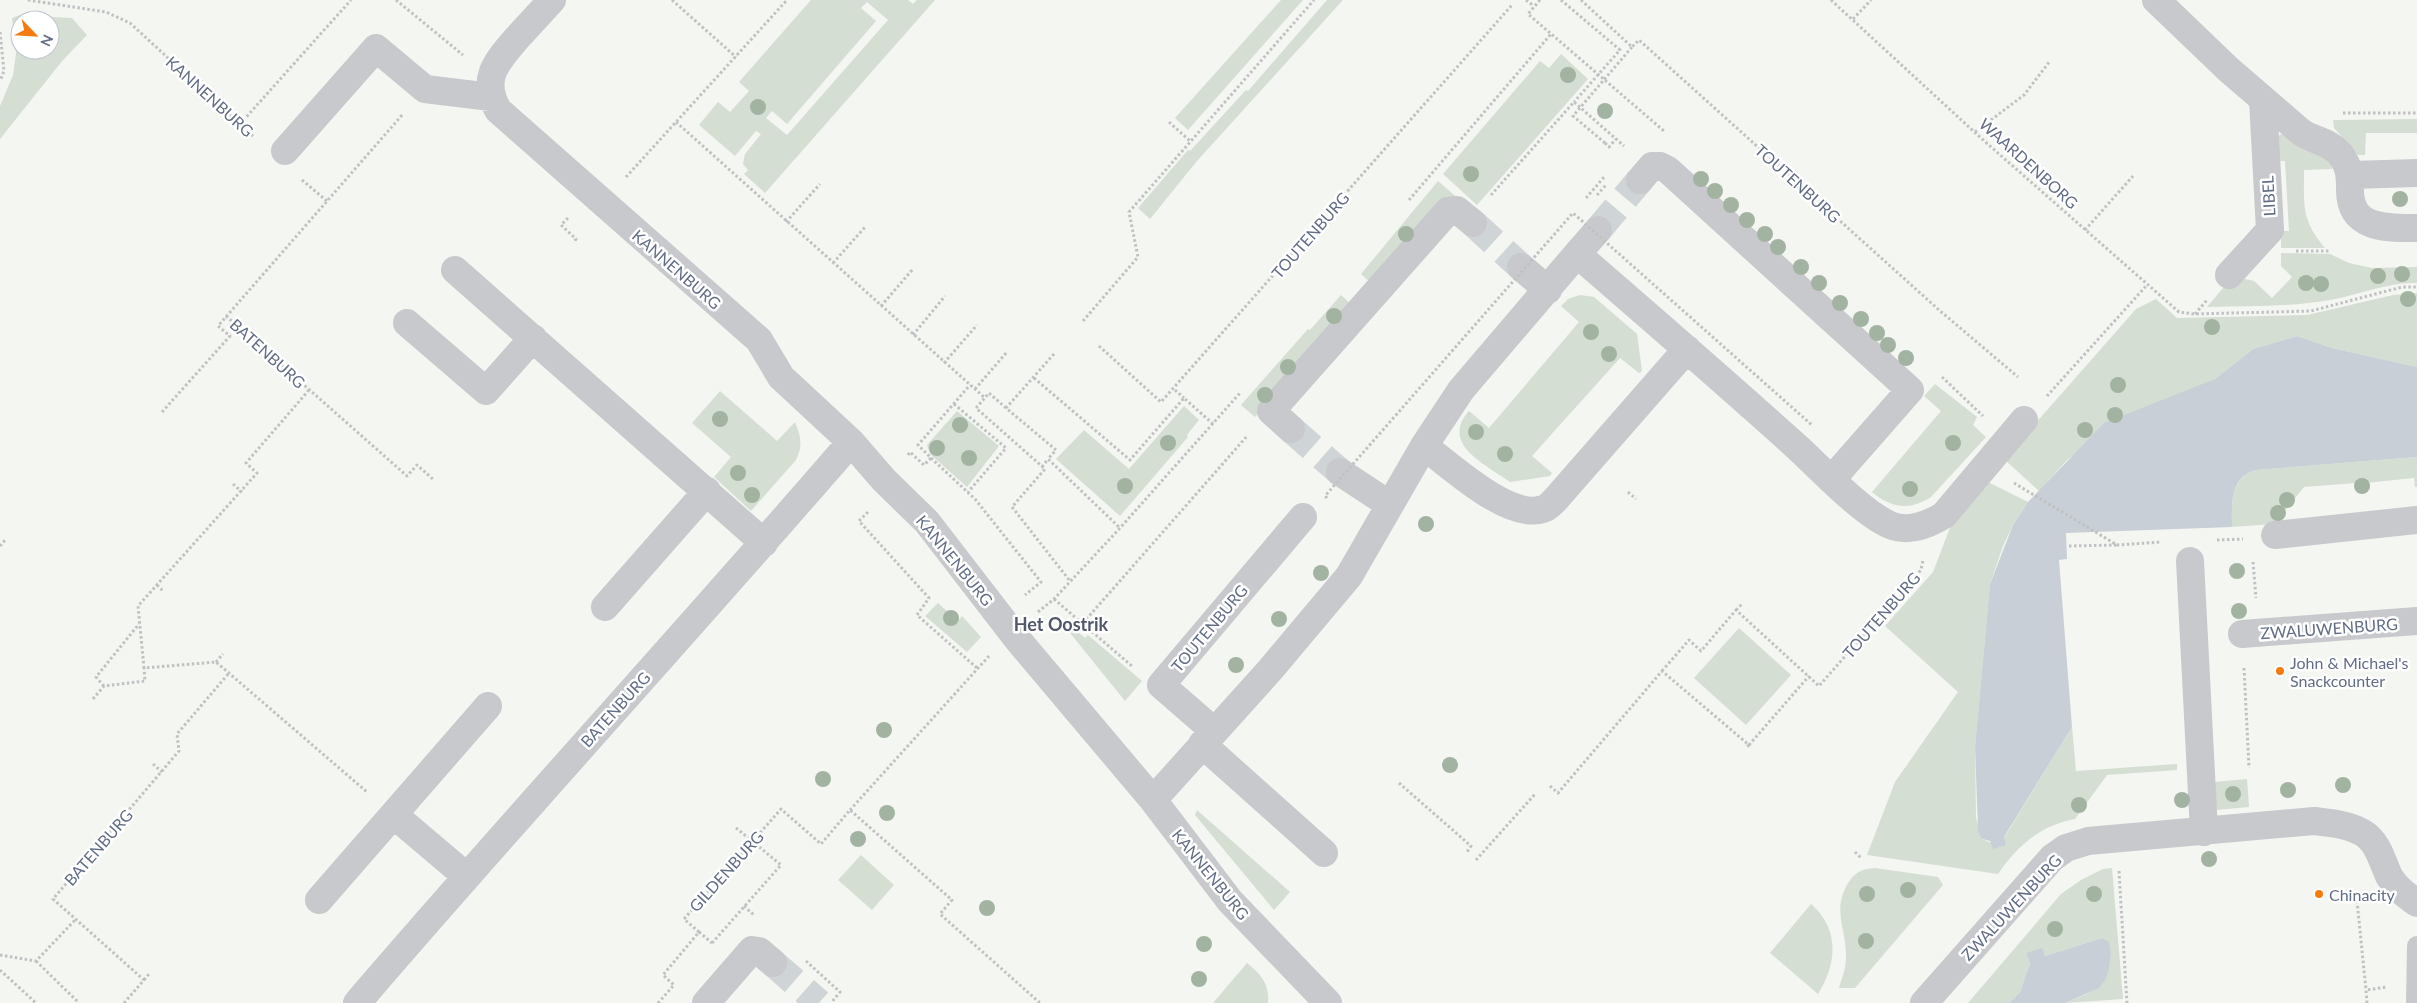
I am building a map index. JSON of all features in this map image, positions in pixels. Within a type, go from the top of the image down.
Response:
[{"type":"street","points":[[285,151],[376,48],[425,89],[491,88],[497,61],[552,0]]},
{"type":"street","points":[[2156,0],[2263,100],[2308,137],[2331,145],[2341,156],[2351,175],[2350,192],[2353,210],[2362,218],[2378,226],[2417,228]]},
{"type":"street","name":"KANNENBURG","points":[[491,88],[498,110],[759,340],[781,377],[851,442],[888,484],[1022,625],[1230,902],[1317,1000]]},
{"type":"street","name":"LIBEL","points":[[2229,276],[2270,230],[2263,100]]},
{"type":"street","points":[[1640,180],[1652,166],[1668,170],[1910,390],[1832,479]]},
{"type":"street","points":[[2351,175],[2417,173]]},
{"type":"street","points":[[1291,429],[1271,411],[1448,211],[1457,210],[1471,221]]},
{"type":"street","points":[[1153,800],[1270,670],[1349,576],[1424,446],[1461,390],[1598,230]]},
{"type":"street","points":[[1577,254],[1871,513],[1889,525],[1900,528],[1913,528],[1944,515],[1958,501],[2024,420]]},
{"type":"street","points":[[1521,268],[1548,290]]},
{"type":"street","points":[[455,270],[764,543]]},
{"type":"street","points":[[407,324],[486,391],[533,338]]},
{"type":"street","points":[[1424,446],[1497,500],[1514,508],[1532,511],[1544,509],[1562,493],[1687,349]]},
{"type":"street","name":"BATENBURG","points":[[357,1003],[466,876],[764,543],[851,442]]},
{"type":"street","points":[[1340,472],[1390,505]]},
{"type":"street","points":[[605,606],[707,491]]},
{"type":"street","name":"TOUTENBURG","points":[[1304,517],[1161,685],[1208,737],[1324,853]]},
{"type":"street","points":[[2275,536],[2417,520]]},
{"type":"street","points":[[2190,561],[2204,832]]},
{"type":"street","name":"ZWALUWENBURG","points":[[2251,634],[2417,621]]},
{"type":"street","points":[[319,900],[488,706]]},
{"type":"street","points":[[394,815],[466,876]]},
{"type":"street","name":"ZWALUWENBURG","points":[[1924,1003],[2052,858],[2066,848],[2088,841],[2314,821],[2344,825],[2365,834],[2381,854],[2389,876],[2400,891],[2417,903]]},
{"type":"street","points":[[706,1003],[752,950],[759,951],[773,963]]},
{"type":"lane","points":[[2416,1003],[2417,946]]},
{"type":"path","name":"KANNENBURG","points":[[28,0],[106,12],[130,23],[255,138],[274,140],[285,151]]},
{"type":"path","points":[[240,124],[351,0]]},
{"type":"path","points":[[396,0],[491,88]]},
{"type":"path","points":[[672,0],[736,57]]},
{"type":"path","points":[[603,203],[787,0]]},
{"type":"path","points":[[1083,322],[1138,257],[1129,212],[1314,0]]},
{"type":"path","points":[[1526,0],[1534,6]]},
{"type":"path","points":[[1471,221],[1620,50],[1561,0]]},
{"type":"path","points":[[1581,0],[1632,47],[1574,116],[1609,147],[1616,139]]},
{"type":"path","name":"WAARDENBORG","points":[[1831,0],[1975,132],[2179,312],[2194,314],[2311,310],[2402,287],[2417,287]]},
{"type":"path","points":[[1853,19],[1870,0]]},
{"type":"path","points":[[1539,2],[1528,14],[1656,125]]},
{"type":"path","name":"TOUTENBURG","points":[[1100,346],[1161,402],[1512,5]]},
{"type":"path","points":[[0,32],[4,71],[0,81]]},
{"type":"path","name":"TOUTENBURG","points":[[1632,47],[1639,40],[1939,310],[2018,377]]},
{"type":"path","points":[[1975,132],[2024,95],[2050,61]]},
{"type":"path","points":[[162,412],[230,336],[218,326],[226,316],[320,212],[425,89]]},
{"type":"path","points":[[1574,102],[1627,148]]},
{"type":"path","points":[[2338,113],[2417,114]]},
{"type":"path","points":[[676,122],[985,398]]},
{"type":"path","points":[[1169,122],[1190,141]]},
{"type":"path","points":[[1585,199],[1609,172]]},
{"type":"path","points":[[2085,230],[2134,176]]},
{"type":"path","points":[[786,222],[820,184]]},
{"type":"path","points":[[1327,498],[1325,496],[1579,206]]},
{"type":"path","points":[[1573,213],[1813,426]]},
{"type":"path","points":[[569,216],[562,226],[576,239],[574,242]]},
{"type":"path","points":[[832,263],[866,226]]},
{"type":"path","points":[[881,306],[912,269]]},
{"type":"path","points":[[2024,420],[2147,285]]},
{"type":"path","points":[[913,334],[945,296]]},
{"type":"path","name":"BATENBURG","points":[[226,316],[407,476],[417,465],[434,480]]},
{"type":"path","points":[[944,363],[977,325]]},
{"type":"path","points":[[976,389],[1007,352]]},
{"type":"path","points":[[1006,408],[1054,354]]},
{"type":"path","points":[[1034,378],[1130,460],[1184,398]]},
{"type":"path","points":[[970,385],[918,446],[968,492],[1041,582],[1018,600],[1022,625]]},
{"type":"path","name":"BATENBURG","points":[[144,668],[138,606],[242,492],[257,472],[246,463],[309,390]]},
{"type":"path","points":[[1022,625],[1054,599],[1213,424],[1175,390]]},
{"type":"path","points":[[1042,467],[1056,450],[989,393],[976,408],[1042,467],[1045,469],[1012,507],[1070,581]]},
{"type":"path","points":[[954,404],[1006,448],[968,492]]},
{"type":"path","points":[[1230,405],[1236,411]]},
{"type":"path","points":[[1083,623],[1271,411]]},
{"type":"path","points":[[931,458],[924,465],[910,452],[859,521],[928,598],[917,615],[977,668]]},
{"type":"path","points":[[1048,459],[1120,528]]},
{"type":"path","points":[[233,484],[242,492]]},
{"type":"path","points":[[1628,492],[1636,498]]},
{"type":"path","points":[[2029,492],[2105,538]]},
{"type":"path","name":"TOUTENBURG","points":[[1809,676],[1819,686],[1921,570],[1931,522]]},
{"type":"path","points":[[0,546],[6,539]]},
{"type":"path","points":[[2069,546],[2118,545]]},
{"type":"path","points":[[2249,768],[2253,556]]},
{"type":"path","points":[[157,585],[163,592]]},
{"type":"path","points":[[1054,599],[1144,676],[1161,685]]},
{"type":"path","points":[[1550,786],[1558,793],[1689,640],[1701,651],[1743,603]]},
{"type":"path","points":[[1736,610],[1809,676],[1746,748]]},
{"type":"path","name":"BATENBURG","points":[[104,686],[96,678],[139,624]]},
{"type":"path","name":"GILDENBURG","points":[[658,1003],[674,984],[663,975],[699,932],[684,919],[781,809],[821,844],[977,668],[1022,625]]},
{"type":"path","points":[[93,700],[104,686],[145,681],[144,668],[216,662],[223,654]]},
{"type":"path","points":[[216,662],[394,815]]},
{"type":"path","points":[[1662,671],[1749,745]]},
{"type":"path","name":"BATENBURG","points":[[144,980],[53,899],[180,751],[177,734],[229,673]]},
{"type":"path","points":[[153,764],[162,772]]},
{"type":"path","points":[[1399,783],[1471,846],[1467,852]]},
{"type":"path","points":[[1476,860],[1536,793]]},
{"type":"path","points":[[850,810],[952,900],[940,914],[1040,1003]]},
{"type":"path","points":[[712,943],[781,864],[735,827]]},
{"type":"path","points":[[1855,852],[1861,858]]},
{"type":"path","points":[[2118,863],[2127,1003]]},
{"type":"path","points":[[2356,885],[2366,990]]},
{"type":"path","points":[[36,962],[76,919]]},
{"type":"path","points":[[0,955],[36,962],[79,1003]]},
{"type":"path","points":[[0,970],[36,1003]]},
{"type":"path","points":[[124,1003],[149,974]]},
{"type":"path","points":[[831,1003],[840,992]]},
{"type":"shaded area","points":[[811,0],[908,0],[913,4],[917,0],[935,0],[765,193],[744,174],[748,170],[743,164],[745,154],[761,134],[756,131],[735,156],[699,125],[718,102],[730,112],[749,91],[739,82]],"holes":[[[867,2],[888,20],[787,135],[766,118],[772,111],[787,124],[876,21],[861,8]]]},
{"type":"shaded area","points":[[1281,0],[1303,0],[1188,130],[1175,118]]},
{"type":"shaded area","points":[[1327,0],[1343,0],[1197,161],[1150,219],[1138,208],[1188,150],[1190,151],[1246,90],[1248,91]]},
{"type":"shaded area","points":[[60,17],[72,18],[87,35],[63,60],[0,139],[0,106],[13,75],[15,60],[60,60]]},
{"type":"shaded area","points":[[1561,54],[1588,79],[1477,205],[1443,174],[1540,61],[1549,68]]},
{"type":"shaded area","points":[[2417,119],[2417,133],[2366,133],[2365,155],[2358,155],[2334,128],[2333,120]]},
{"type":"shaded area","points":[[2286,131],[2330,160],[2332,169],[2304,170],[2304,203],[2308,220],[2317,238],[2325,248],[2281,248],[2281,231],[2289,231],[2285,161],[2274,161],[2275,138]]},
{"type":"shaded area","points":[[1438,181],[1461,201],[1372,284],[1361,274]]},
{"type":"shaded area","points":[[2281,253],[2330,254],[2349,263],[2372,268],[2417,267],[2417,283],[2406,283],[2373,289],[2341,298],[2300,304],[2207,307],[2233,276],[2254,281],[2272,298],[2292,277],[2281,266]]},
{"type":"shaded area","points":[[2417,293],[2417,367],[2332,348],[2297,336],[2253,349],[2215,379],[2170,399],[2068,459],[2039,491],[2004,459],[2136,309],[2156,299],[2177,318],[2307,315],[2393,295]]},
{"type":"shaded area","points":[[1341,295],[1353,306],[1255,417],[1241,405],[1308,329],[1310,330]]},
{"type":"shaded area","points":[[1580,295],[1594,297],[1637,334],[1642,371],[1639,373],[1620,358],[1532,456],[1552,473],[1550,476],[1510,482],[1479,461],[1470,452],[1463,443],[1460,434],[1461,423],[1469,411],[1489,428],[1579,322],[1561,306],[1568,299]]},
{"type":"shaded area","points":[[2297,336],[2332,348],[2417,367],[2417,457],[2256,470],[2247,474],[2237,485],[2232,501],[2232,527],[2066,533],[2067,559],[2059,560],[2072,727],[2004,837],[2006,845],[1993,849],[1990,841],[1982,839],[1978,831],[1975,746],[1990,584],[2013,525],[2028,502],[2104,423],[2215,379],[2253,349]]},
{"type":"shaded area","points":[[1935,384],[1977,417],[1973,425],[1986,437],[1931,497],[1908,506],[1886,502],[1872,492],[1941,411],[1924,396]]},
{"type":"shaded area","points":[[720,391],[777,441],[795,422],[799,432],[800,446],[796,460],[751,511],[714,477],[731,457],[692,423]]},
{"type":"shaded area","points":[[1184,406],[1199,420],[1187,435],[1188,437],[1120,516],[1056,459],[1084,430],[1129,469]]},
{"type":"shaded area","points":[[957,411],[999,446],[967,487],[930,454],[927,445]]},
{"type":"shaded area","points":[[2417,457],[2417,487],[2415,487],[2414,478],[2365,483],[2366,492],[2358,493],[2356,483],[2304,487],[2274,524],[2232,527],[2232,501],[2234,493],[2241,479],[2256,470]]},
{"type":"shaded area","points":[[1986,481],[2028,502],[2013,525],[2003,546],[1990,584],[1975,746],[1976,818],[1982,839],[1998,846],[2006,845],[2004,838],[2072,727],[2076,771],[2177,764],[2177,770],[2107,775],[2075,819],[2051,826],[2031,838],[2013,854],[1998,874],[1867,855],[1895,782],[1958,692],[1885,626],[1933,572],[1951,525]]},
{"type":"shaded area","points":[[938,603],[958,621],[962,616],[981,637],[967,652],[925,616]]},
{"type":"shaded area","points":[[1069,624],[1085,638],[1088,635],[1142,681],[1125,701],[1066,628]]},
{"type":"shaded area","points":[[1739,628],[1791,675],[1746,725],[1694,678]]},
{"type":"shaded area","points":[[2247,779],[2249,807],[2216,810],[2214,782]]},
{"type":"shaded area","points":[[1197,810],[1290,892],[1274,910],[1195,815]]},
{"type":"shaded area","points":[[861,855],[894,885],[872,910],[838,880]]},
{"type":"shaded area","points":[[1875,868],[1938,877],[1943,885],[1855,988],[1839,988],[1845,969],[1846,957],[1840,912],[1843,894],[1847,885],[1856,874],[1862,870]]},
{"type":"shaded area","points":[[2112,868],[2123,999],[2065,1003],[2098,987],[2106,975],[2111,954],[2102,938],[2045,956],[2026,953],[2030,963],[2020,992],[2009,1003],[1968,1003],[2061,894],[2081,880],[2103,869]]},
{"type":"shaded area","points":[[1811,904],[1827,924],[1832,947],[1829,971],[1818,994],[1770,953]]},
{"type":"shaded area","points":[[2102,938],[2109,942],[2111,954],[2106,979],[2099,988],[2065,1003],[2009,1003],[2020,992],[2030,963],[2026,953],[2042,948],[2045,956]]},
{"type":"shaded area","points":[[1247,963],[1264,980],[1268,991],[1268,1003],[1213,1003]]},
{"type":"tunnel","points":[[1598,230],[1640,180]]},
{"type":"tunnel","points":[[1473,223],[1521,267]]},
{"type":"tunnel","points":[[1291,429],[1340,472]]},
{"type":"tunnel","points":[[773,963],[819,1003]]},
{"type":"place","name":"John & Michael's Snackcounter","points":[[2280,671]]},
{"type":"place","name":"Chinacity","points":[[2319,894]]},
{"type":"district","name":"Het Oostrik","points":[[1061,624]]}]
